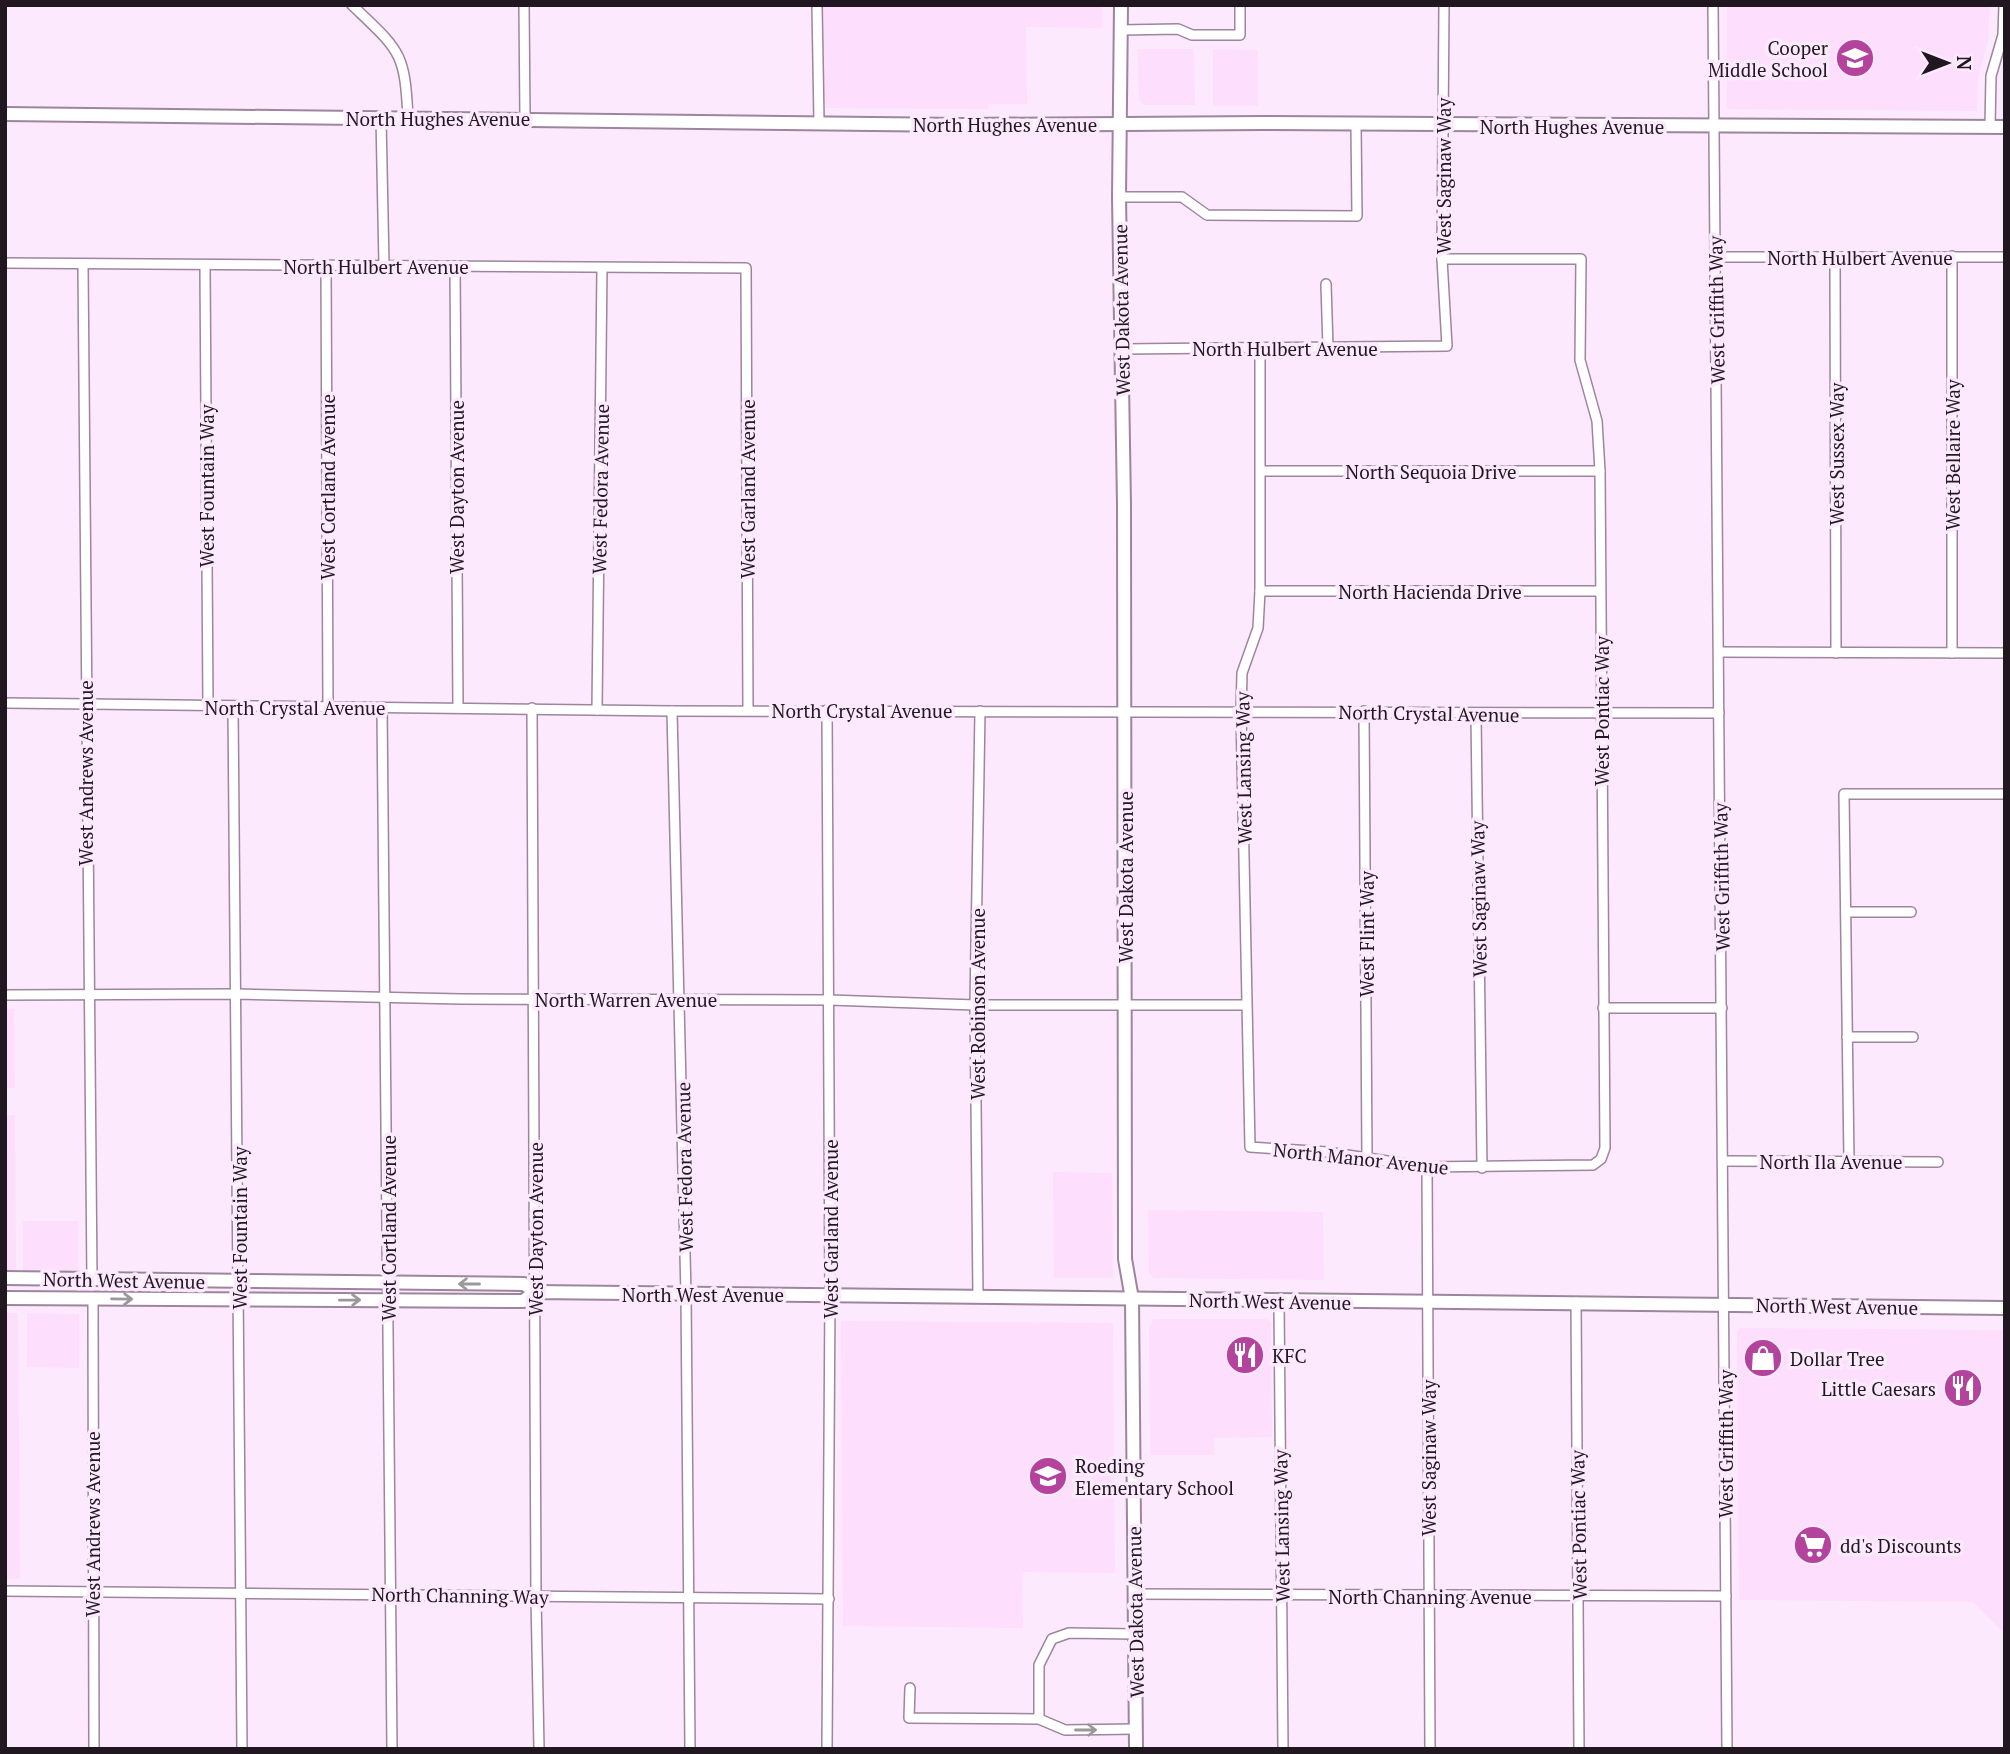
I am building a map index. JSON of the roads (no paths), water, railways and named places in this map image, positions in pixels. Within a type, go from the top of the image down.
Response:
[{"type":"street","points":[[352,5],[396,49],[406,73],[408,119]]},
{"type":"street","points":[[524,5],[525,118]]},
{"type":"street","points":[[817,5],[818,122]]},
{"type":"street","name":"West Dakota Avenue","points":[[1121,5],[1119,197],[1123,349],[1125,1259],[1132,1299],[1136,1749]]},
{"type":"street","points":[[1121,30],[1178,29],[1192,35],[1240,35],[1240,5]]},
{"type":"street","name":"West Saginaw Way","points":[[1444,5],[1442,259],[1447,346]]},
{"type":"street","name":"West Griffith Way","points":[[1713,5],[1727,1749]]},
{"type":"street","points":[[1990,127],[1991,76],[2003,35],[2004,5]]},
{"type":"street","name":"North Hughes Avenue","points":[[5,114],[961,125],[1120,123],[2005,127]]},
{"type":"street","points":[[381,118],[384,265]]},
{"type":"street","points":[[1119,197],[1182,197],[1207,215],[1357,216],[1356,126]]},
{"type":"street","name":"West Sussex Way","points":[[1835,256],[1836,653]]},
{"type":"street","name":"West Bellaire Way","points":[[1952,256],[1952,653]]},
{"type":"street","name":"North Hulbert Avenue","points":[[1716,257],[2005,257]]},
{"type":"street","name":"West Pontiac Way","points":[[1442,259],[1581,259],[1580,360],[1597,421],[1600,471],[1605,1148],[1598,1163]]},
{"type":"street","name":"North Hulbert Avenue","points":[[5,263],[205,267],[384,265],[746,268]]},
{"type":"street","name":"West Andrews Avenue","points":[[83,266],[87,996],[92,1280]]},
{"type":"street","name":"West Dayton Avenue","points":[[455,266],[458,707]]},
{"type":"street","name":"West Fountain Way","points":[[205,267],[208,706]]},
{"type":"street","name":"West Cortland Avenue","points":[[326,267],[328,707]]},
{"type":"street","name":"West Fedora Avenue","points":[[597,710],[602,268]]},
{"type":"street","name":"West Garland Avenue","points":[[746,268],[748,709]]},
{"type":"street","points":[[1326,284],[1328,348]]},
{"type":"street","name":"North Hulbert Avenue","points":[[1123,349],[1447,346]]},
{"type":"street","name":"West Lansing Way","points":[[1250,1147],[1241,712],[1242,673],[1258,628],[1261,349]]},
{"type":"street","name":"North Sequoia Drive","points":[[1261,471],[1600,471]]},
{"type":"street","name":"North Hacienda Drive","points":[[1260,591],[1600,592]]},
{"type":"street","points":[[1720,652],[2005,653]]},
{"type":"street","name":"North Crystal Avenue","points":[[5,703],[672,711],[1364,711],[1476,715],[1719,713]]},
{"type":"street","name":"West Fountain Way","points":[[233,706],[242,1749]]},
{"type":"street","name":"West Cortland Avenue","points":[[382,707],[387,996],[392,1749]]},
{"type":"street","name":"West Dayton Avenue","points":[[532,708],[536,999],[536,1597],[540,1749]]},
{"type":"street","name":"West Garland Avenue","points":[[827,710],[830,1295],[827,1749]]},
{"type":"street","name":"West Fedora Avenue","points":[[672,711],[686,1295],[690,1749]]},
{"type":"street","name":"West Robinson Avenue","points":[[978,1297],[975,1005],[980,711]]},
{"type":"street","name":"West Flint Way","points":[[1364,711],[1367,1158]]},
{"type":"street","name":"West Saginaw Way","points":[[1476,715],[1482,1168]]},
{"type":"street","points":[[1849,1161],[1843,794],[2005,794]]},
{"type":"street","points":[[1847,912],[1911,912]]},
{"type":"street","name":"North Warren Avenue","points":[[5,995],[237,994],[829,1000],[975,1005],[1246,1005]]},
{"type":"street","points":[[1603,1007],[1722,1008]]},
{"type":"street","points":[[1847,1037],[1913,1037]]},
{"type":"street","name":"North Manor Avenue","points":[[1250,1147],[1327,1152],[1427,1167],[1587,1167],[1598,1163]]},
{"type":"street","name":"North Ila Avenue","points":[[1723,1161],[1938,1162]]},
{"type":"street","name":"West Saginaw Way","points":[[1427,1167],[1430,1749]]},
{"type":"street","name":"North West Avenue","points":[[5,1278],[524,1284],[535,1292],[686,1295],[1279,1303],[1724,1303],[2005,1308]]},
{"type":"street","name":"North West Avenue","points":[[5,1298],[523,1301],[535,1292]]},
{"type":"street","name":"West Andrews Avenue","points":[[93,1298],[93,1749]]},
{"type":"street","name":"West Pontiac Way","points":[[1576,1302],[1579,1749]]},
{"type":"street","name":"West Lansing Way","points":[[1279,1303],[1283,1749]]},
{"type":"street","points":[[5,1591],[92,1593]]},
{"type":"street","name":"North Channing Way","points":[[92,1593],[390,1593],[828,1599]]},
{"type":"street","name":"North Channing Avenue","points":[[1134,1594],[1428,1598],[1726,1597]]},
{"type":"street","points":[[1039,1720],[1040,1665],[1052,1639],[1069,1633],[1135,1634]]},
{"type":"street","points":[[910,1688],[909,1718],[1039,1720],[1065,1730],[1136,1730]]},
{"type":"place","name":"Cooper Middle School","points":[[1855,58]]},
{"type":"place","name":"KFC","points":[[1245,1355]]},
{"type":"place","name":"Dollar Tree","points":[[1763,1358]]},
{"type":"place","name":"Little Caesars","points":[[1963,1388]]},
{"type":"place","name":"Roeding Elementary School","points":[[1048,1476]]},
{"type":"place","name":"dd's Discounts","points":[[1813,1545]]}]
